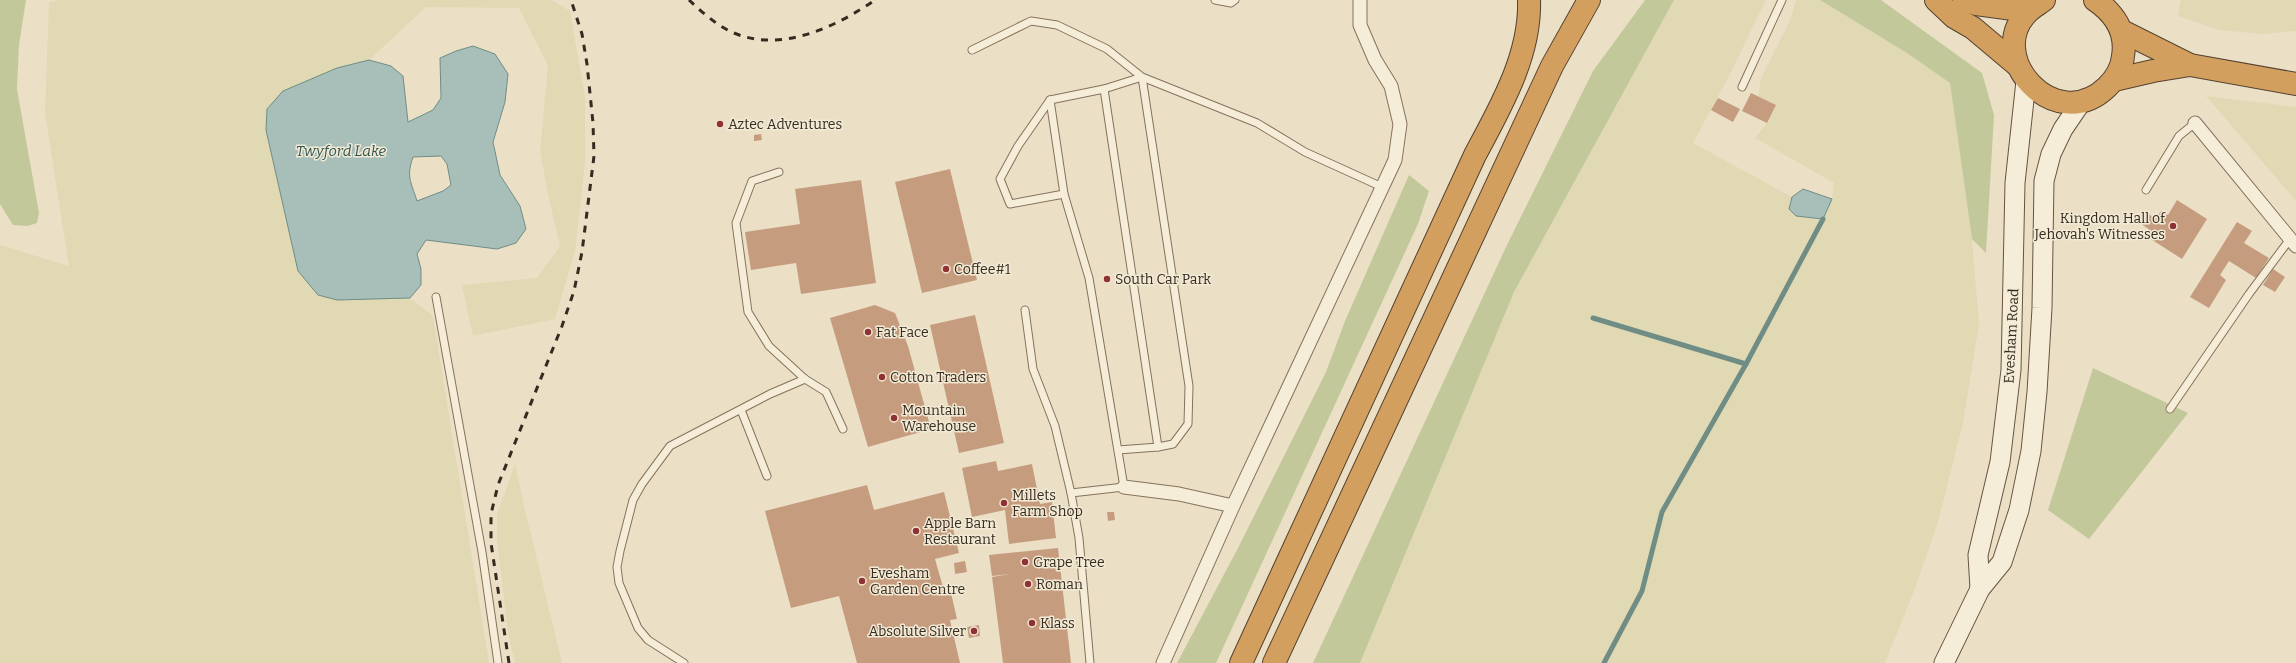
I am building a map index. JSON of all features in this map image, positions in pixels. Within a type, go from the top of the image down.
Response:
[{"type":"highway","points":[[1241,663],[1475,155],[1511,82],[1525,40],[1529,0]]},
{"type":"highway","points":[[1274,663],[1552,66],[1589,0]]},
{"type":"highway","points":[[1936,0],[1954,17],[1973,28],[2047,98],[2064,102],[2082,101],[2101,93],[2114,80],[2122,63],[2125,47],[2122,31],[2109,9],[2095,0]]},
{"type":"highway","points":[[1964,0],[1976,4],[2036,6]]},
{"type":"highway","points":[[2022,73],[2015,49],[2016,34],[2021,22],[2036,6]]},
{"type":"highway","points":[[2122,31],[2190,65],[2296,84]]},
{"type":"highway","points":[[2114,80],[2153,71],[2190,65]]},
{"type":"main road","name":"Evesham Road","points":[[1980,589],[1978,555],[2000,462],[2011,370],[2015,183],[2022,73]]},
{"type":"main road","name":"Evesham Road","points":[[1944,663],[1980,589],[2002,562],[2020,503],[2031,451],[2037,392],[2042,308],[2044,181],[2051,154],[2063,129],[2082,101]]},
{"type":"street","points":[[1163,663],[1233,506],[1395,160],[1400,124],[1391,86],[1375,60],[1360,25],[1360,0]]},
{"type":"street","points":[[2196,123],[2293,243]]},
{"type":"street","points":[[1124,487],[1179,494],[1233,506]]},
{"type":"lane","points":[[1215,0],[1231,3],[1235,0]]},
{"type":"lane","points":[[1742,87],[1782,0]]},
{"type":"lane","points":[[972,50],[1031,21],[1057,25],[1107,50],[1142,77],[1257,122],[1305,152],[1382,187]]},
{"type":"lane","points":[[1064,194],[1010,204],[1000,179],[1018,146],[1050,100],[1104,89],[1142,77]]},
{"type":"lane","points":[[1118,450],[1158,447],[1173,444],[1188,424],[1189,386],[1142,77]]},
{"type":"lane","points":[[1104,89],[1158,447]]},
{"type":"lane","points":[[1050,100],[1064,194],[1089,278],[1124,487],[1071,493]]},
{"type":"lane","points":[[2146,190],[2179,136],[2196,123]]},
{"type":"lane","points":[[779,172],[752,181],[736,223],[748,312],[769,346],[806,379],[826,392],[843,429]]},
{"type":"lane","points":[[2170,409],[2249,294],[2293,243]]},
{"type":"lane","points":[[436,297],[482,552],[498,663]]},
{"type":"lane","points":[[1025,310],[1034,368],[1055,426],[1071,493],[1079,538],[1090,663]]},
{"type":"lane","points":[[684,663],[648,640],[638,628],[619,583],[617,567],[633,500],[642,484],[670,446],[806,379]]},
{"type":"lane","points":[[741,410],[767,476]]},
{"type":"shaded area","points":[[61,0],[552,0],[570,11],[585,98],[585,163],[575,251],[555,319],[473,336],[462,285],[537,278],[560,246],[540,151],[548,65],[519,8],[426,7],[369,60],[337,68],[389,300],[410,298],[433,316],[489,663],[0,663],[0,245],[69,266],[45,113],[49,2]]},
{"type":"shaded area","points":[[1674,0],[1766,0],[1729,76],[1693,143],[1792,197],[1789,209],[1832,199],[1834,183],[1755,138],[1767,123],[1776,105],[1758,96],[1761,78],[1791,19],[1796,0],[1820,0],[1907,53],[1950,83],[1972,239],[1979,324],[1963,423],[1938,522],[1914,591],[1885,663],[1360,663],[1514,292]]},
{"type":"shaded area","points":[[2181,0],[2296,0],[2296,31],[2262,34],[2219,30],[2178,16]]},
{"type":"shaded area","points":[[2206,96],[2296,107],[2296,201]]},
{"type":"shaded area","points":[[515,464],[562,663],[515,663],[508,633],[497,539],[497,514]]},
{"type":"green space","points":[[0,0],[26,0],[19,45],[17,89],[39,213],[37,223],[28,226],[13,225],[0,204]]},
{"type":"green space","points":[[1645,0],[1674,0],[1514,292],[1360,663],[1313,663],[1506,247],[1593,71]]},
{"type":"green space","points":[[1820,0],[1881,0],[1982,73],[1994,115],[1986,253],[1972,239],[1950,83],[1907,53]]},
{"type":"green space","points":[[1409,175],[1429,191],[1418,224],[1216,663],[1177,663],[1238,548],[1326,372],[1345,321]]},
{"type":"green space","points":[[2093,368],[2188,413],[2089,539],[2048,510]]},
{"type":"water","name":"Twyford Lake","points":[[473,46],[495,54],[508,74],[505,102],[493,142],[500,175],[520,206],[526,229],[516,243],[497,249],[426,240],[417,254],[421,269],[421,285],[410,298],[337,300],[318,295],[298,271],[266,130],[267,109],[283,91],[337,68],[369,60],[391,66],[403,76],[408,122],[433,110],[441,98],[440,58]],"holes":[[[441,156],[447,164],[451,185],[443,191],[417,201],[410,179],[410,170],[413,157]]]},
{"type":"water","points":[[1803,189],[1832,199],[1823,219],[1796,216],[1789,209],[1792,197]]},
{"type":"building","points":[[1751,93],[1776,105],[1767,123],[1742,111]]},
{"type":"building","points":[[1718,98],[1740,109],[1733,122],[1711,110]]},
{"type":"building","points":[[761,134],[762,140],[754,141],[754,135]]},
{"type":"building","points":[[950,169],[977,280],[922,293],[895,182]]},
{"type":"building","points":[[861,180],[876,283],[801,294],[796,263],[751,270],[745,232],[800,224],[795,189]]},
{"type":"building","name":"Kingdom Hall of Jehovah's Witnesses","points":[[2177,200],[2207,219],[2182,259],[2146,236],[2150,230],[2137,221],[2144,211],[2156,219],[2161,211],[2168,215]]},
{"type":"building","points":[[2237,222],[2252,231],[2244,243],[2269,258],[2256,278],[2229,261],[2220,275],[2226,280],[2209,308],[2190,297]]},
{"type":"building","points":[[2273,269],[2285,277],[2275,292],[2263,285]]},
{"type":"building","points":[[875,305],[895,313],[908,346],[931,429],[868,447],[830,318]]},
{"type":"building","points":[[975,315],[1004,443],[959,453],[930,325]]},
{"type":"building","name":"Millets Farm Shop","points":[[996,461],[998,471],[1032,464],[1040,504],[1052,502],[1056,538],[1009,544],[1005,510],[972,517],[962,468]]},
{"type":"building","name":"Evesham Garden Centre","points":[[867,485],[874,510],[944,492],[959,553],[935,559],[945,594],[951,593],[957,619],[950,620],[960,663],[857,663],[839,596],[791,608],[765,511]]},
{"type":"building","points":[[1107,512],[1114,512],[1115,520],[1108,521]]},
{"type":"building","points":[[1058,548],[1071,663],[1003,663],[992,577],[1010,574],[992,576],[989,555]]},
{"type":"building","points":[[965,561],[967,572],[955,574],[954,563]]},
{"type":"building","name":"Absolute Silver","points":[[979,625],[980,636],[969,638],[967,627]]},
{"type":"waterway","points":[[1604,663],[1642,591],[1662,512],[1746,364],[1823,219]]},
{"type":"waterway","points":[[1593,318],[1746,364]]},
{"type":"railway","points":[[509,663],[491,543],[491,514],[498,485],[562,326],[574,291],[582,252],[594,156],[593,123],[587,64],[582,34],[571,0]]},
{"type":"railway","points":[[689,0],[722,27],[734,33],[752,38],[770,40],[808,34],[826,28],[860,10],[875,0]]},
{"type":"place","name":"Aztec Adventures","points":[[720,124]]},
{"type":"place","name":"Kingdom Hall of Jehovah's Witnesses","points":[[2173,226]]},
{"type":"place","name":"Coffee#1","points":[[946,269]]},
{"type":"place","name":"South Car Park","points":[[1107,279]]},
{"type":"place","name":"Fat Face","points":[[868,332]]},
{"type":"place","name":"Cotton Traders","points":[[882,377]]},
{"type":"place","name":"Mountain Warehouse","points":[[894,418]]},
{"type":"place","name":"Millets Farm Shop","points":[[1004,503]]},
{"type":"place","name":"Apple Barn Restaurant","points":[[916,531]]},
{"type":"place","name":"Grape Tree","points":[[1025,562]]},
{"type":"place","name":"Evesham Garden Centre","points":[[862,581]]},
{"type":"place","name":"Roman","points":[[1028,584]]},
{"type":"place","name":"Klass","points":[[1032,623]]},
{"type":"place","name":"Absolute Silver","points":[[974,631]]}]
